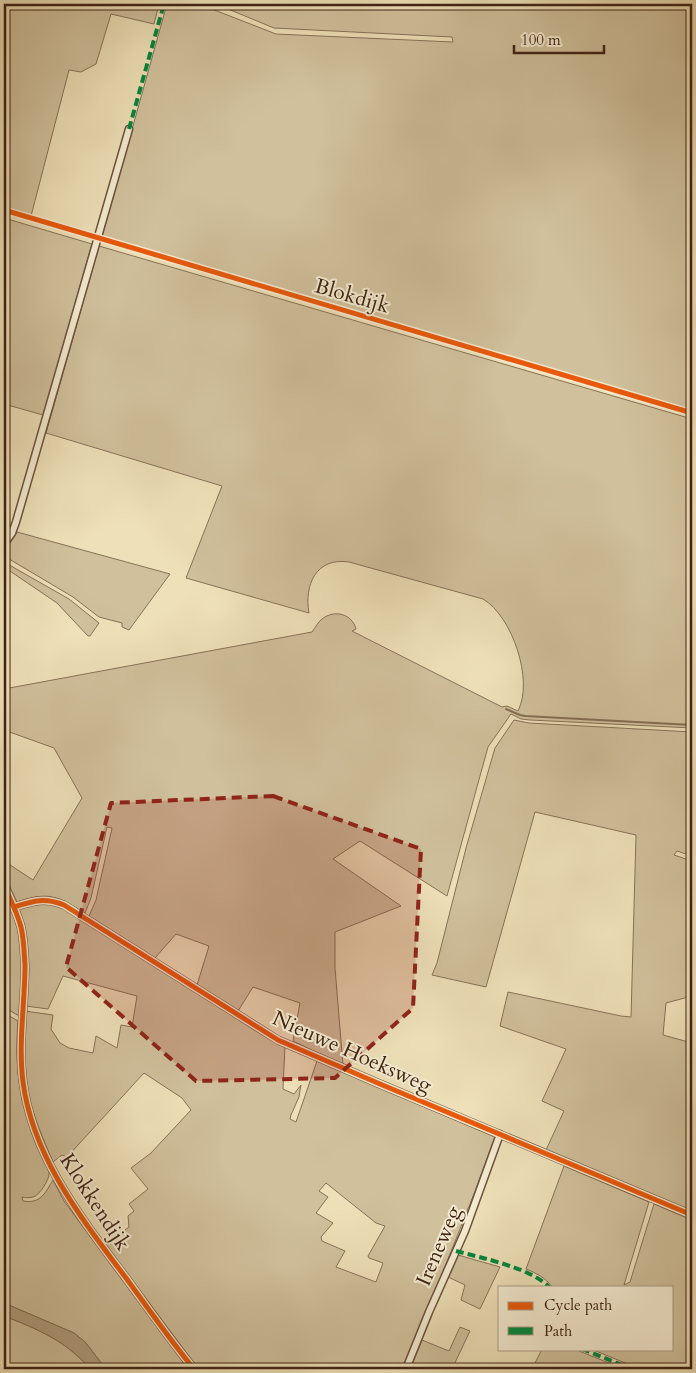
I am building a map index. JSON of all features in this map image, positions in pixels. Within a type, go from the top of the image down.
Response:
[{"type":"street","points":[[4,544],[12,534],[16,522],[129,129]]},
{"type":"street","name":"Klokkendijk","points":[[4,885],[22,928],[25,987],[21,1060],[27,1104],[40,1144],[56,1180],[76,1211],[194,1369]]},
{"type":"street","name":"Nieuwe Hoeksweg","points":[[14,907],[41,900],[55,901],[64,905],[278,1040],[692,1215]]},
{"type":"street","name":"Ireneweg","points":[[406,1369],[465,1231],[500,1134]]},
{"type":"highlighted area","points":[[273,796],[421,849],[413,1008],[335,1078],[196,1081],[66,967],[111,803]]},
{"type":"shaded area","points":[[4,4],[159,4],[154,24],[111,14],[96,64],[81,72],[69,70],[31,216],[4,208]]},
{"type":"shaded area","points":[[167,4],[199,4],[276,34],[453,42],[452,37],[274,28],[216,4],[690,4],[692,34],[692,410],[102,237]]},
{"type":"shaded area","points":[[4,218],[92,244],[43,415],[4,404]]},
{"type":"shaded area","points":[[99,246],[692,419],[692,728],[530,720],[521,719],[511,714],[488,747],[447,896],[360,841],[333,859],[401,906],[335,932],[335,968],[343,1065],[293,1041],[300,1003],[253,987],[238,1011],[197,985],[209,946],[176,934],[155,958],[89,916],[96,900],[112,828],[107,827],[91,898],[85,913],[52,897],[37,897],[17,902],[4,874],[4,861],[33,880],[82,798],[54,748],[4,730],[4,689],[312,632],[322,619],[332,614],[342,615],[351,620],[356,629],[352,631],[502,707],[507,706],[518,711],[522,698],[522,666],[511,634],[503,619],[483,599],[349,562],[328,564],[315,575],[308,593],[309,613],[186,578],[222,486],[46,433]]},
{"type":"shaded area","points":[[17,532],[170,574],[129,630],[122,627],[122,623],[99,617],[73,597],[4,556],[4,548]]},
{"type":"shaded area","points":[[4,562],[69,599],[99,623],[90,636],[57,603],[4,567]]},
{"type":"shaded area","points":[[514,720],[529,723],[692,732],[692,856],[677,851],[674,855],[692,861],[692,996],[666,1003],[663,1035],[692,1043],[692,1211],[546,1150],[564,1111],[542,1101],[566,1049],[500,1026],[508,992],[631,1017],[636,835],[535,812],[486,987],[432,975],[437,963],[466,848],[495,748]]},
{"type":"shaded area","points":[[4,890],[20,941],[22,973],[19,1016],[4,1007]]},
{"type":"shaded area","points":[[38,903],[57,904],[285,1046],[283,1089],[294,1094],[301,1085],[299,1097],[290,1119],[296,1122],[317,1061],[495,1137],[404,1369],[199,1369],[197,1367],[106,1245],[129,1227],[128,1216],[134,1211],[129,1204],[148,1189],[131,1168],[151,1153],[191,1110],[182,1098],[144,1073],[67,1157],[62,1155],[53,1162],[34,1115],[27,1091],[23,1066],[25,1011],[53,1015],[51,1029],[60,1043],[69,1048],[93,1053],[96,1036],[117,1048],[121,1025],[132,1027],[137,996],[63,976],[48,1009],[26,1006],[23,923],[19,909]],"holes":[[[326,1183],[376,1223],[385,1226],[368,1256],[383,1263],[376,1282],[336,1267],[345,1251],[322,1241],[321,1237],[333,1223],[316,1213],[328,1197],[319,1191]]]},
{"type":"shaded area","points":[[4,1013],[18,1021],[17,1053],[22,1097],[35,1142],[49,1173],[41,1191],[32,1197],[22,1197],[23,1201],[38,1199],[45,1193],[53,1180],[64,1201],[188,1369],[106,1369],[85,1342],[74,1333],[4,1303]]},
{"type":"shaded area","points":[[564,1166],[649,1202],[624,1285],[630,1282],[654,1204],[692,1220],[692,1369],[640,1369],[593,1350],[674,1350],[674,1286],[551,1286],[540,1276],[526,1269]]},
{"type":"shaded area","points":[[458,1255],[500,1267],[480,1309],[461,1300],[465,1285],[448,1277]]},
{"type":"shaded area","points":[[4,1303],[74,1333],[85,1342],[106,1369],[90,1369],[72,1351],[51,1337],[4,1316]]},
{"type":"shaded area","points":[[4,1316],[51,1337],[72,1351],[90,1369],[4,1369]]},
{"type":"shaded area","points":[[460,1327],[470,1331],[452,1369],[410,1369],[422,1340],[449,1351]]},
{"type":"shaded area","points":[[542,1350],[576,1350],[624,1369],[532,1369]]},
{"type":"waterway","points":[[506,709],[525,716],[692,725]]},
{"type":"marked path","points":[[129,129],[164,4]]},
{"type":"marked path","points":[[456,1251],[519,1269],[531,1274],[548,1286]]},
{"type":"marked path","points":[[584,1350],[632,1369]]},
{"type":"cycle path","name":"Blokdijk","points":[[4,210],[692,413]]},
{"type":"cycle path","points":[[4,885],[18,916],[23,936],[25,965],[21,1038],[23,1082],[28,1110],[37,1136],[48,1162],[77,1210],[159,1324],[194,1369]]},
{"type":"cycle path","points":[[14,907],[39,901],[50,901],[64,905],[278,1040],[692,1215]]}]
